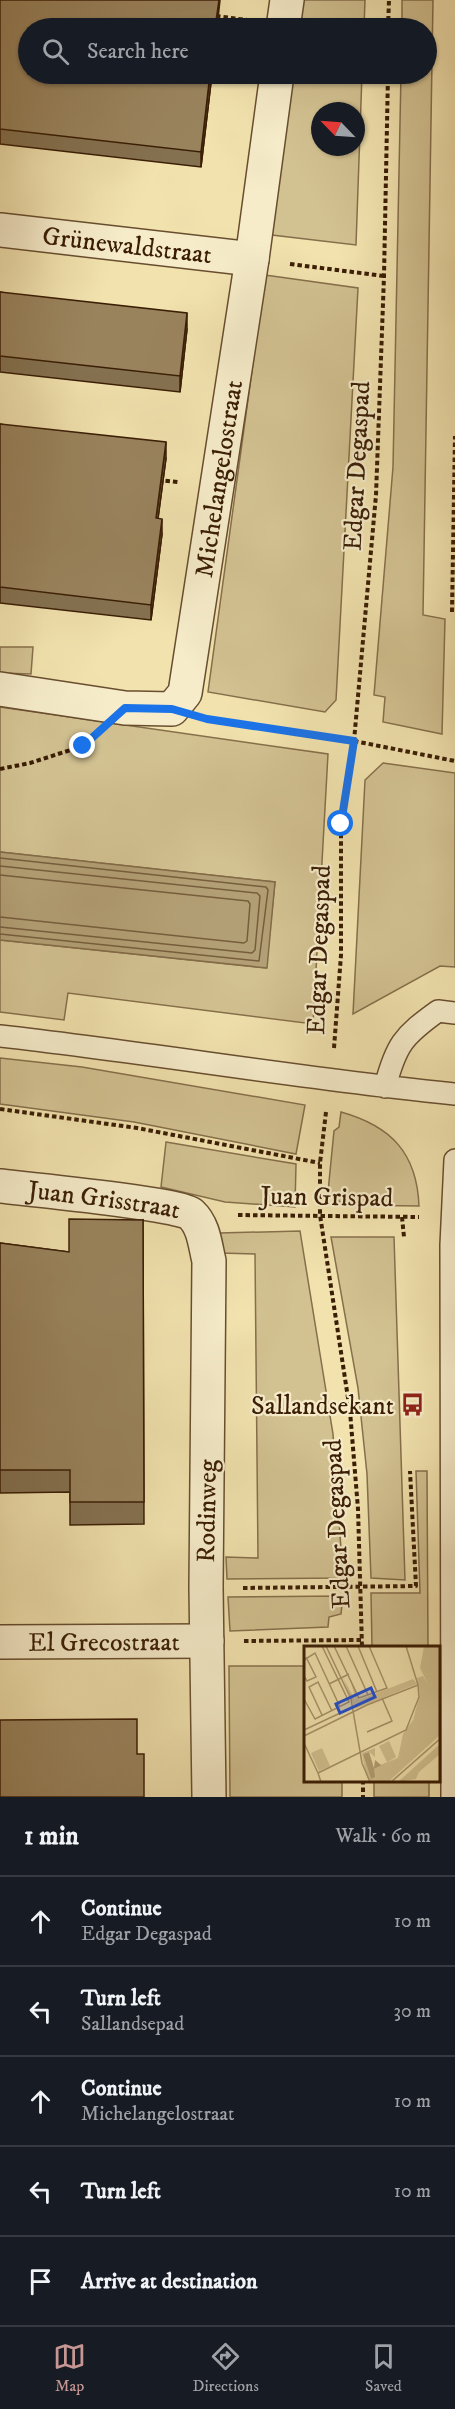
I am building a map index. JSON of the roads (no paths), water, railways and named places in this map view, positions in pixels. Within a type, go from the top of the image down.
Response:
[{"type":"street","points":[[274,18],[287,0]]},
{"type":"street","name":"Michelangelostraat","points":[[0,689],[125,708],[172,709],[185,693],[252,259],[276,84]]},
{"type":"street","name":"Grünewaldstraat","points":[[0,230],[252,259]]},
{"type":"street","name":"Juan Grisstraat","points":[[0,1186],[162,1206],[190,1212],[201,1226]]},
{"type":"street","name":"Rodinweg","points":[[201,1226],[208,1261],[206,1587],[209,1797]]},
{"type":"street","name":"El Grecostraat","points":[[0,1642],[207,1641]]},
{"type":"lane","points":[[385,1087],[393,1054],[411,1030],[438,1011],[455,1013]]},
{"type":"lane","points":[[0,1036],[107,1048],[329,1080],[455,1094]]},
{"type":"lane","points":[[452,1797],[452,1216],[455,1160]]},
{"type":"water","points":[[0,852],[275,882],[267,968],[0,940]]},
{"type":"place","name":"Sallandsekant","points":[[412,1405]]}]
